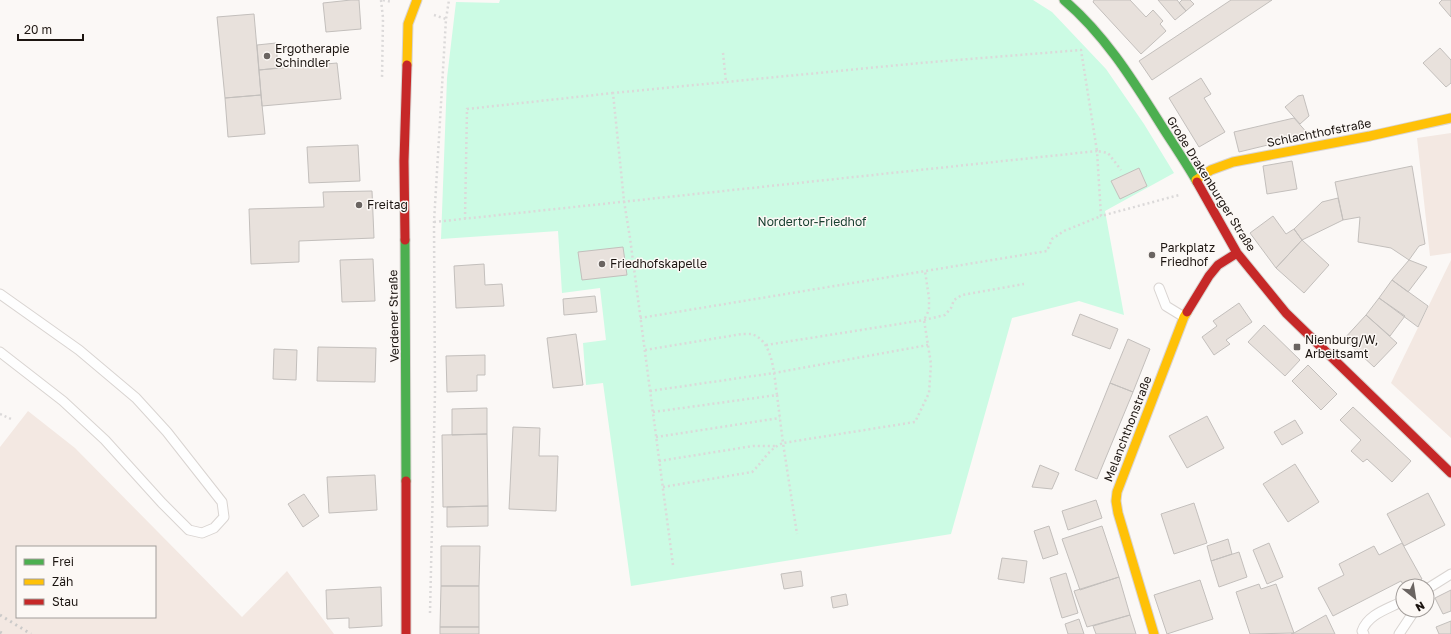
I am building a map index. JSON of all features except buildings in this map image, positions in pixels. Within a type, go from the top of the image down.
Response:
[{"type":"street","name":"Verdener Straße","points":[[406,634],[404,161],[408,24],[417,0]]},
{"type":"street","name":"Große Drakenburger Straße","points":[[1064,0],[1076,10],[1102,39],[1129,74],[1196,180],[1237,253],[1286,313],[1450,467]]},
{"type":"street","name":"Schlachthofstraße","points":[[1196,180],[1211,170],[1233,162],[1370,136],[1451,118]]},
{"type":"street","name":"Melanchthonstraße","points":[[1154,634],[1118,513],[1116,501],[1117,492],[1184,317],[1209,276],[1218,265],[1237,253]]},
{"type":"lane","points":[[1159,288],[1166,306],[1184,317]]},
{"type":"lane","points":[[0,294],[79,350],[136,398],[167,432],[222,502],[224,517],[214,528],[202,534],[189,530],[105,440],[63,401],[0,352]]},
{"type":"lane","points":[[1435,586],[1451,574]]},
{"type":"lane","points":[[1364,634],[1362,632],[1364,625],[1370,619],[1395,605]]},
{"type":"lane","points":[[1399,634],[1410,618]]},
{"type":"path","points":[[430,619],[435,392],[434,222],[446,19],[449,0]]},
{"type":"path","points":[[465,219],[467,109],[920,62],[1081,50],[1097,151],[1101,216]]},
{"type":"path","points":[[723,52],[726,82]]},
{"type":"path","points":[[613,93],[624,202],[673,564]]},
{"type":"path","points":[[434,222],[1097,151],[1108,153],[1121,170]]},
{"type":"path","points":[[640,318],[1046,251],[1052,239],[1064,231],[1101,216],[1181,194],[1196,180]]},
{"type":"path","points":[[663,487],[752,472],[758,467],[767,453],[783,443],[915,422],[929,393],[931,364],[924,320],[929,310],[925,271]]},
{"type":"path","points":[[766,345],[924,320],[945,314],[951,308],[954,300],[962,295],[1024,284]]},
{"type":"path","points":[[645,350],[742,334],[752,334],[761,339],[766,345],[774,373],[797,534]]},
{"type":"path","points":[[650,391],[774,373],[928,345]]},
{"type":"path","points":[[653,412],[776,395]]},
{"type":"path","points":[[0,414],[11,419]]},
{"type":"path","points":[[656,437],[780,418]]},
{"type":"path","points":[[660,461],[754,446],[776,446]]},
{"type":"shaded area","points":[[1451,133],[1451,253],[1430,256],[1417,138]]},
{"type":"shaded area","points":[[1451,260],[1451,438],[1391,383]]},
{"type":"shaded area","points":[[28,411],[75,448],[242,617],[287,571],[334,634],[0,634],[0,447]]},
{"type":"green space","name":"Nordertor-Friedhof","points":[[500,0],[1033,0],[1052,12],[1106,69],[1144,124],[1174,173],[1105,211],[1124,315],[1079,301],[1012,318],[951,534],[631,586],[603,383],[586,385],[583,343],[606,340],[600,288],[562,293],[558,231],[441,239],[447,78],[456,2],[499,3]]},
{"type":"railway","points":[[0,615],[31,634]]},
{"type":"traffic: fast","points":[[1064,0],[1078,13],[1116,56],[1197,182]]},
{"type":"traffic: fast","points":[[405,240],[406,481]]},
{"type":"traffic: slow","points":[[407,65],[408,24],[417,0]]},
{"type":"traffic: slow","points":[[1196,180],[1211,170],[1233,162],[1370,136],[1451,118]]},
{"type":"traffic: slow","points":[[1154,634],[1118,513],[1116,501],[1117,492],[1187,312]]},
{"type":"traffic: jam","points":[[405,240],[404,161],[407,65]]},
{"type":"traffic: jam","points":[[1197,182],[1237,253],[1286,313],[1451,473]]},
{"type":"traffic: jam","points":[[1187,312],[1209,276],[1218,265],[1237,253]]},
{"type":"traffic: jam","points":[[406,481],[406,634]]},
{"type":"place","name":"Ergotherapie Schindler","points":[[267,56]]},
{"type":"place","name":"Freitag","points":[[359,205]]},
{"type":"place","name":"Parkplatz Friedhof","points":[[1152,255]]},
{"type":"place","name":"Friedhofskapelle","points":[[602,264]]},
{"type":"place","name":"Nienburg/W, Arbeitsamt","points":[[1297,347]]}]
